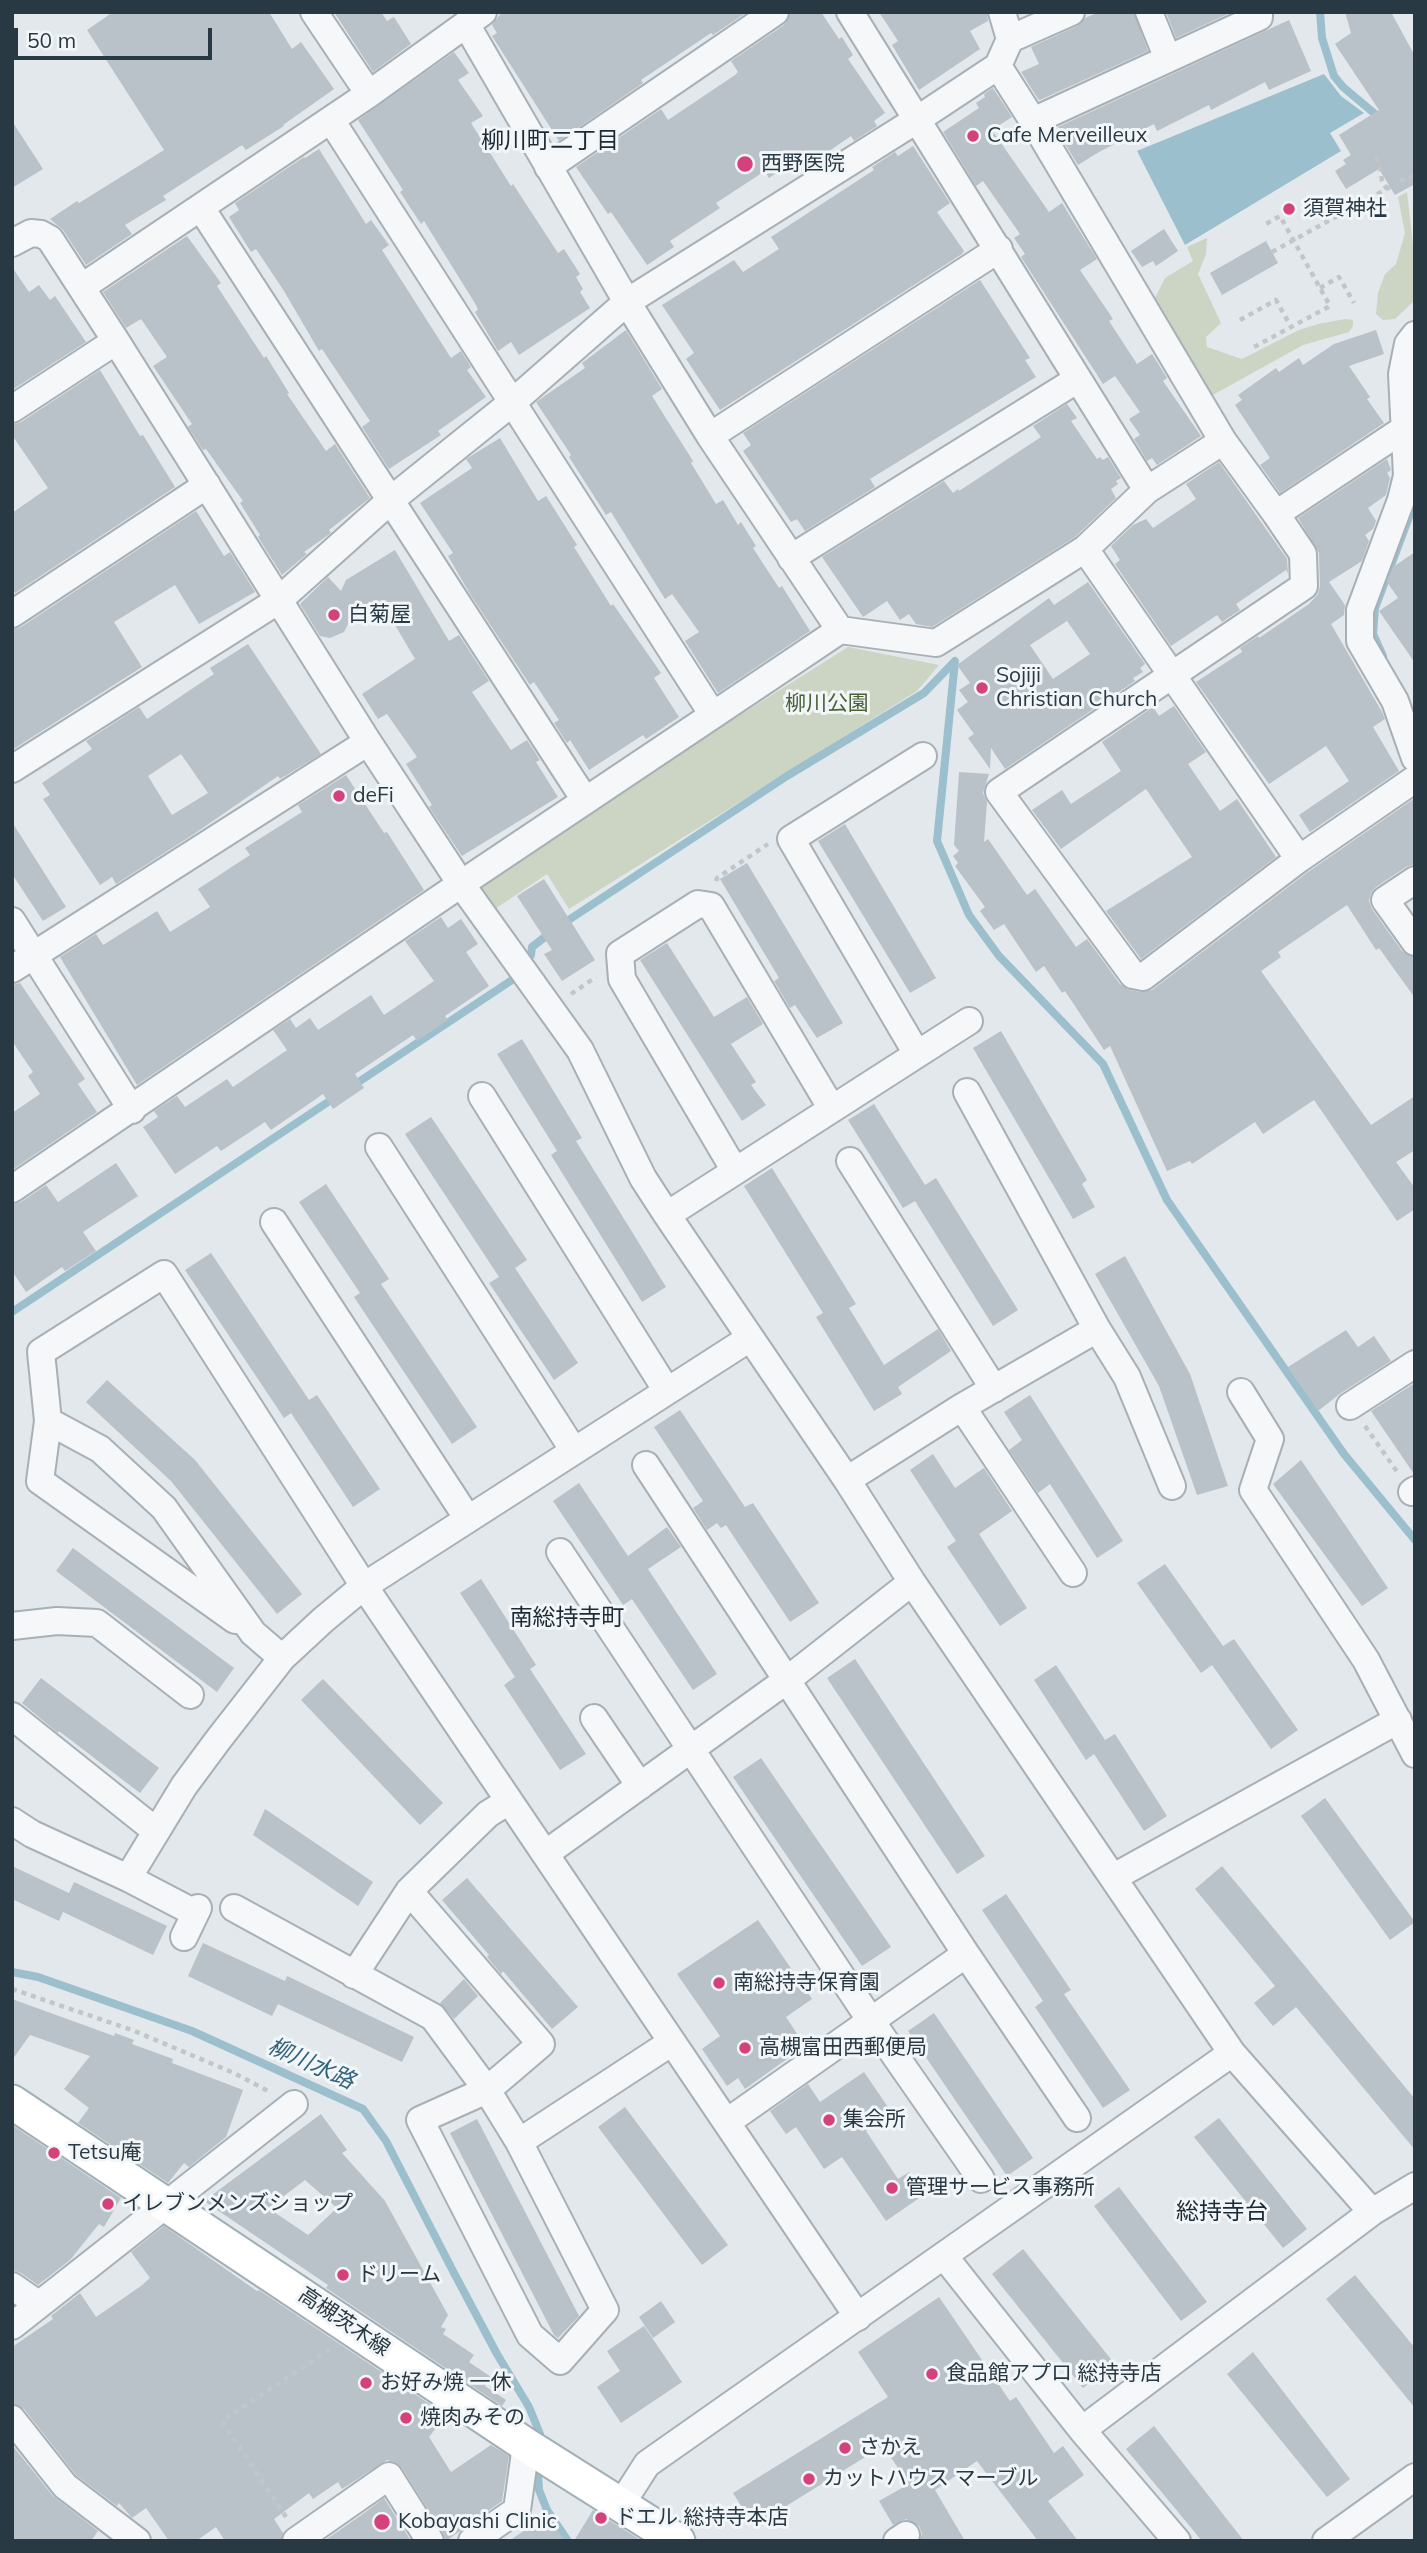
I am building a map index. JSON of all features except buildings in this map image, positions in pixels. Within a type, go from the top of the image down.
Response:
[{"type":"main road","name":"高槻茨木線","points":[[12,2102],[527,2445],[678,2541]]},
{"type":"street","points":[[314,12],[369,94]]},
{"type":"street","points":[[548,167],[775,12]]},
{"type":"street","points":[[850,12],[1147,490]]},
{"type":"street","points":[[12,769],[279,600],[392,499],[514,401],[627,302],[918,119],[998,65],[1010,39],[1002,12]]},
{"type":"street","points":[[1010,39],[1071,12]]},
{"type":"street","points":[[1149,12],[1168,59]]},
{"type":"street","points":[[1033,121],[1259,17],[1259,12]]},
{"type":"street","points":[[82,287],[369,94],[475,18],[548,167],[627,302],[710,436],[840,630]]},
{"type":"street","points":[[998,65],[1223,441],[1303,554],[1304,586],[999,792],[1133,975],[1143,976],[1299,859],[1415,779]]},
{"type":"street","points":[[331,120],[514,401],[713,715]]},
{"type":"street","points":[[201,208],[586,800]]},
{"type":"street","points":[[15,236],[31,233],[50,239],[368,742],[461,884],[580,1051],[643,1178],[847,1480],[912,1582],[1232,2053],[1372,2212]]},
{"type":"street","points":[[710,436],[999,249]]},
{"type":"street","points":[[1415,335],[1408,344],[1402,374],[1409,427],[1408,510],[1360,610],[1360,641],[1395,701],[1415,758]]},
{"type":"street","points":[[12,409],[116,341]]},
{"type":"street","points":[[791,558],[1077,379]]},
{"type":"street","points":[[1276,514],[1409,427]]},
{"type":"street","points":[[12,1189],[840,630],[936,643],[1085,549],[1147,490],[1223,441]]},
{"type":"street","points":[[12,614],[207,485]]},
{"type":"street","points":[[1085,549],[1299,859]]},
{"type":"street","points":[[22,962],[368,742]]},
{"type":"street","points":[[917,1054],[791,839],[923,756]]},
{"type":"street","points":[[1415,880],[1385,900],[1415,942]]},
{"type":"street","points":[[735,1171],[622,979],[620,954],[698,904],[711,906],[832,1109]]},
{"type":"street","points":[[12,921],[22,962],[132,1110]]},
{"type":"street","points":[[667,1215],[969,1021]]},
{"type":"street","points":[[967,1092],[1097,1329],[1127,1377],[1172,1486]]},
{"type":"street","points":[[482,1096],[667,1391]]},
{"type":"street","points":[[379,1147],[574,1451]]},
{"type":"street","points":[[850,1161],[993,1390]]},
{"type":"street","points":[[274,1223],[468,1519]]},
{"type":"street","points":[[282,1658],[253,1633],[40,1481],[48,1421],[41,1352],[164,1274],[364,1586],[858,2317]]},
{"type":"street","points":[[847,1480],[962,1407],[1097,1329]]},
{"type":"street","points":[[128,1878],[184,1786],[282,1658],[323,1620],[364,1586],[750,1338]]},
{"type":"street","points":[[1350,1406],[1415,1364]]},
{"type":"street","points":[[1241,1392],[1270,1439],[1253,1490],[1366,1660],[1415,1754]]},
{"type":"street","points":[[962,1407],[1073,1573]]},
{"type":"street","points":[[48,1421],[100,1449],[164,1508],[253,1633]]},
{"type":"street","points":[[646,1465],[966,1954],[1077,2118]]},
{"type":"street","points":[[560,1552],[871,2021],[981,2179]]},
{"type":"street","points":[[545,1854],[787,1680],[912,1582]]},
{"type":"street","points":[[12,1626],[57,1621],[97,1623],[190,1695]]},
{"type":"street","points":[[12,1716],[156,1831]]},
{"type":"street","points":[[594,1718],[640,1786]]},
{"type":"street","points":[[1114,1877],[1398,1720]]},
{"type":"street","points":[[354,1975],[409,1891],[488,1814],[509,1801]]},
{"type":"street","points":[[12,1821],[32,1834],[196,1910],[184,1937]]},
{"type":"street","points":[[234,1908],[433,2017],[487,2090],[519,2142],[605,2310],[560,2361],[530,2335],[420,2120],[487,2090],[541,2043],[409,1891]]},
{"type":"street","points":[[727,2122],[966,1954]]},
{"type":"street","points":[[519,2142],[672,2042]]},
{"type":"street","points":[[622,2503],[647,2464],[1232,2053]]},
{"type":"street","points":[[12,2326],[294,2104]]},
{"type":"street","points":[[1083,2430],[1372,2212],[1415,2186]]},
{"type":"street","points":[[944,2256],[1083,2430],[1177,2541]]},
{"type":"street","points":[[12,2286],[38,2304]]},
{"type":"street","points":[[12,2419],[65,2486],[137,2541]]},
{"type":"street","points":[[476,2540],[517,2510],[527,2445]]},
{"type":"street","points":[[298,2539],[389,2476],[430,2541]]},
{"type":"street","points":[[1326,2541],[1415,2477]]},
{"type":"path","points":[[1272,252],[1389,188],[1382,181],[1376,157]]},
{"type":"path","points":[[1401,181],[1415,175]]},
{"type":"path","points":[[1254,347],[1330,306],[1280,216],[1266,224]]},
{"type":"path","points":[[1320,288],[1339,277],[1354,303]]},
{"type":"path","points":[[1240,320],[1276,300],[1291,327]]},
{"type":"path","points":[[711,906],[717,878],[777,838],[791,839]]},
{"type":"path","points":[[550,1008],[620,961]]},
{"type":"path","points":[[1350,1406],[1413,1491]]},
{"type":"path","points":[[12,1989],[132,2030],[234,2073],[294,2104]]},
{"type":"path","points":[[298,2539],[222,2421],[330,2351],[348,2325]]},
{"type":"green space","points":[[1407,192],[1415,263],[1415,300],[1395,319],[1383,320],[1376,314],[1378,293],[1385,274],[1396,264],[1405,233],[1398,197]]},
{"type":"green space","points":[[1207,238],[1206,254],[1198,274],[1221,323],[1206,337],[1207,347],[1242,359],[1299,330],[1318,324],[1345,319],[1353,320],[1353,326],[1349,332],[1303,345],[1211,396],[1155,298],[1165,278],[1193,261],[1187,247]]},
{"type":"green space","name":"柳川公園","points":[[848,647],[939,665],[917,691],[569,909],[547,874],[495,909],[482,889],[483,877]]},
{"type":"water","points":[[1324,74],[1341,96],[1364,113],[1330,133],[1341,151],[1185,245],[1137,151]]},
{"type":"waterway","points":[[1320,12],[1322,38],[1334,76],[1381,119]]},
{"type":"waterway","points":[[1383,656],[1373,634],[1375,608],[1415,501]]},
{"type":"waterway","points":[[561,925],[787,776],[924,693],[955,661],[937,841],[969,915],[999,956],[1103,1064],[1167,1200],[1344,1454],[1415,1540]]},
{"type":"waterway","points":[[531,955],[532,947],[550,933]]},
{"type":"waterway","points":[[351,1087],[515,978]]},
{"type":"waterway","points":[[12,1312],[337,1096]]},
{"type":"waterway","name":"柳川水路","points":[[12,1972],[38,1977],[192,2031],[363,2109],[386,2141],[497,2354],[529,2407],[540,2434]]},
{"type":"waterway","name":"柳川水路","points":[[538,2475],[539,2490],[547,2510],[568,2541]]},
{"type":"place","name":"Cafe Merveilleux","points":[[973,136]]},
{"type":"place","name":"西野医院","points":[[745,164]]},
{"type":"place","name":"須賀神社","points":[[1289,209]]},
{"type":"place","name":"白菊屋","points":[[334,615]]},
{"type":"place","name":"Sojiji Christian Church","points":[[982,688]]},
{"type":"place","name":"deFi","points":[[339,796]]},
{"type":"place","name":"南総持寺保育園","points":[[719,1983]]},
{"type":"place","name":"高槻富田西郵便局","points":[[745,2048]]},
{"type":"place","name":"集会所","points":[[829,2120]]},
{"type":"place","name":"Tetsu庵","points":[[54,2153]]},
{"type":"place","name":"管理サービス事務所","points":[[892,2188]]},
{"type":"place","name":"イレブンメンズショップ","points":[[108,2204]]},
{"type":"place","name":"ドリーム","points":[[343,2275]]},
{"type":"place","name":"食品館アプロ 総持寺店","points":[[932,2374]]},
{"type":"place","name":"お好み焼 一休","points":[[366,2383]]},
{"type":"place","name":"焼肉みその","points":[[406,2418]]},
{"type":"place","name":"さかえ","points":[[845,2448]]},
{"type":"place","name":"カットハウス マーブル","points":[[809,2479]]},
{"type":"place","name":"ドエル 総持寺本店","points":[[601,2518]]},
{"type":"place","name":"Kobayashi Clinic","points":[[382,2522]]},
{"type":"district","name":"柳川町二丁目","points":[[550,141]]},
{"type":"district","name":"南総持寺町","points":[[567,1618]]},
{"type":"district","name":"総持寺台","points":[[1222,2212]]}]
